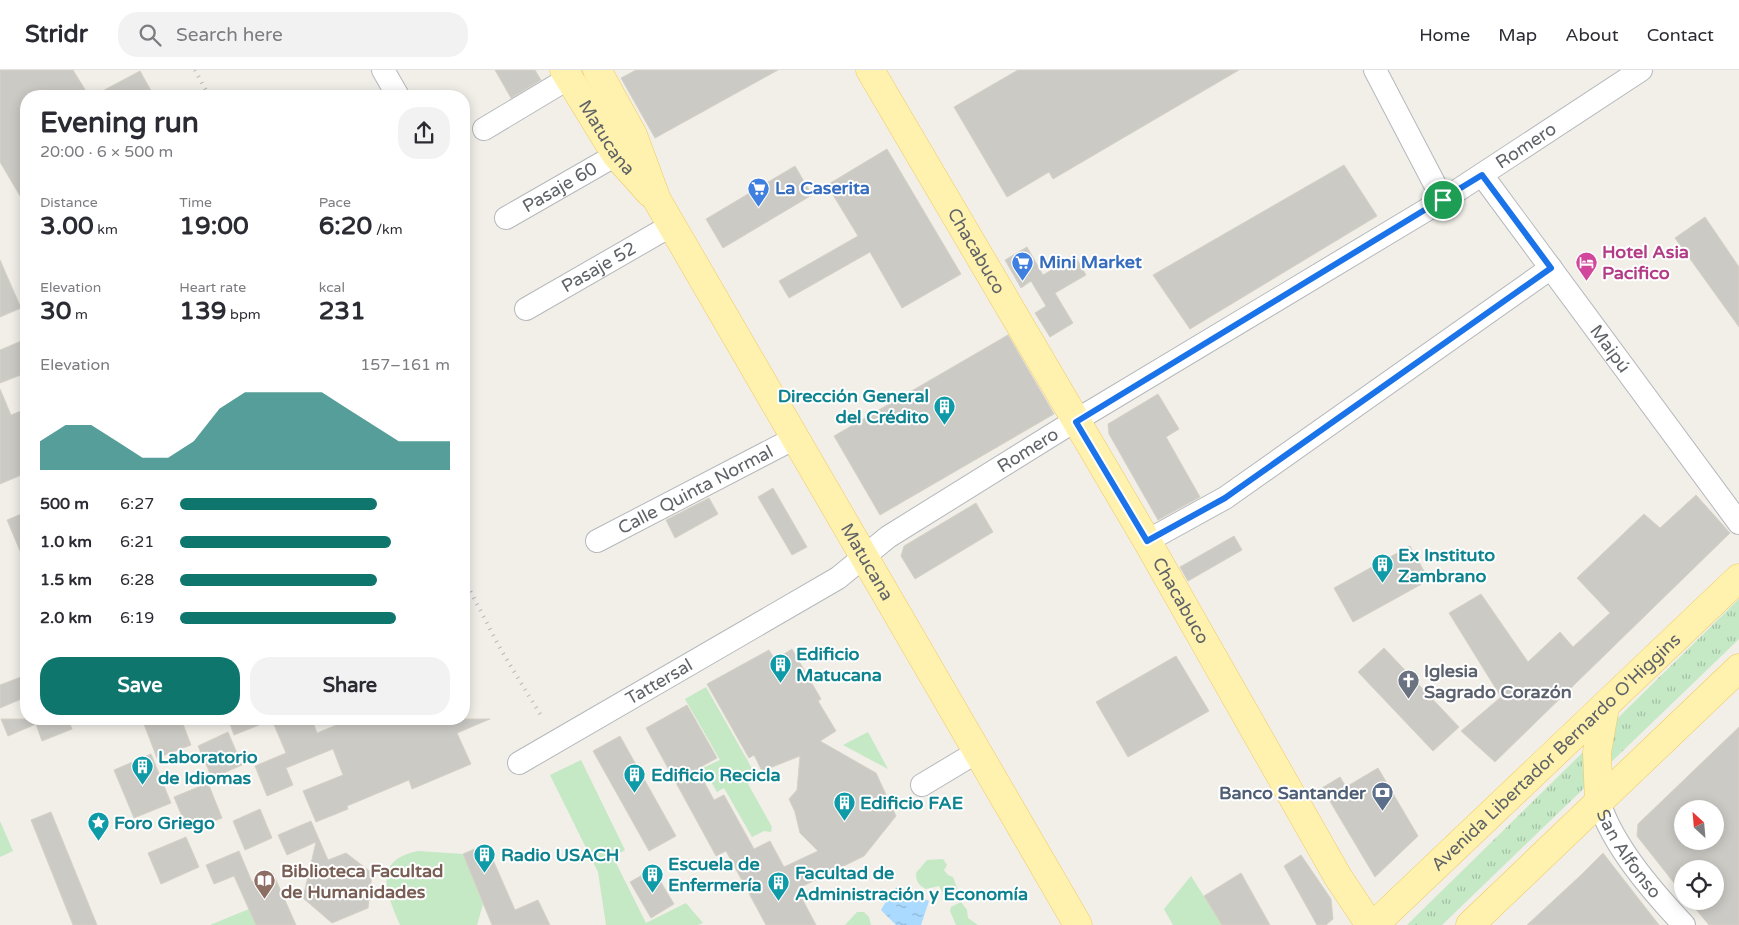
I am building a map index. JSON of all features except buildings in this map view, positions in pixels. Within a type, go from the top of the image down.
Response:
[{"type":"main road","name":"Matucana","points":[[597,70],[633,136],[657,200],[1078,925]]},
{"type":"main road","name":"Chacabuco","points":[[870,70],[1147,541],[1338,877],[1372,925]]},
{"type":"main road","name":"Matucana","points":[[567,74],[616,155],[657,200]]},
{"type":"main road","name":"Avenida Libertador Bernardo O'Higgins","points":[[1372,925],[1605,707],[1739,578]]},
{"type":"main road","points":[[1470,925],[1739,668]]},
{"type":"main road","points":[[1599,802],[1597,752],[1605,707]]},
{"type":"street","points":[[383,70],[395,90]]},
{"type":"street","points":[[1375,70],[1443,200]]},
{"type":"street","name":"Romero","points":[[800,601],[838,578],[888,537],[1443,200],[1641,70]]},
{"type":"street","points":[[484,129],[567,74]]},
{"type":"street","name":"Pasaje 60","points":[[506,218],[616,155]]},
{"type":"street","name":"Maipú","points":[[1482,175],[1739,523]]},
{"type":"street","name":"Pasaje 52","points":[[526,309],[672,225]]},
{"type":"street","points":[[1147,541],[1225,498],[1551,268]]},
{"type":"street","name":"Calle Quinta Normal","points":[[597,541],[795,438]]},
{"type":"street","name":"Tattersal","points":[[519,763],[614,706],[800,601]]},
{"type":"street","points":[[922,785],[978,752]]},
{"type":"street","name":"San Alfonso","points":[[1599,802],[1606,824],[1617,843],[1684,925]]},
{"type":"green space","points":[[1739,599],[1739,639],[1442,925],[1407,925]]},
{"type":"green space","points":[[706,687],[758,779],[748,784],[772,827],[771,832],[764,831],[752,837],[724,788],[717,792],[703,768],[720,760],[685,699]]},
{"type":"green space","points":[[868,732],[888,769],[843,745]]},
{"type":"green space","points":[[581,760],[625,850],[613,857],[646,923],[686,903],[703,923],[698,925],[606,925],[598,872],[550,775]]},
{"type":"green space","points":[[0,821],[13,851],[0,857]]},
{"type":"green space","points":[[418,851],[463,854],[483,904],[477,925],[400,925],[387,890],[388,870],[403,855]]},
{"type":"green space","points":[[943,859],[947,865],[944,870],[953,877],[959,893],[949,897],[944,895],[939,886],[926,889],[919,884],[916,878],[916,873],[927,860]]},
{"type":"green space","points":[[1191,876],[1222,925],[1173,925],[1164,909]]},
{"type":"green space","points":[[961,902],[967,910],[968,918],[978,925],[956,925],[950,911],[951,907]]},
{"type":"green space","points":[[249,909],[256,925],[210,925]]},
{"type":"green space","points":[[857,912],[864,912],[869,917],[871,925],[845,925]]},
{"type":"water","points":[[898,887],[929,901],[921,925],[896,925],[881,910],[893,890]]},
{"type":"railway","points":[[195,70],[206,90]]},
{"type":"railway","points":[[470,591],[501,650],[540,714]]},
{"type":"place","name":"La Caserita","points":[[759,207]]},
{"type":"place","name":"Mini Market","points":[[1023,281]]},
{"type":"place","name":"Hotel Asia Pacifico","points":[[1586,281]]},
{"type":"place","name":"Dirección General del Crédito","points":[[945,425]]},
{"type":"place","name":"Ex Instituto Zambrano","points":[[1382,584]]},
{"type":"place","name":"Edificio Matucana","points":[[780,683]]},
{"type":"place","name":"Iglesia Sagrado Corazón","points":[[1408,700]]},
{"type":"place","name":"Laboratorio de Idiomas","points":[[142,786]]},
{"type":"place","name":"Edificio Recicla","points":[[635,794]]},
{"type":"place","name":"Banco Santander","points":[[1382,812]]},
{"type":"place","name":"Edificio FAE","points":[[844,822]]},
{"type":"place","name":"Foro Griego","points":[[98,842]]},
{"type":"place","name":"Radio USACH","points":[[485,874]]},
{"type":"place","name":"Escuela de Enfermería","points":[[652,893]]},
{"type":"place","name":"Biblioteca Facultad de Humanidades","points":[[265,900]]},
{"type":"place","name":"Facultad de Administración y Economía","points":[[779,902]]},
{"type":"route","points":[[1482,175],[1551,268],[1225,498],[1147,541],[1076,422],[1443,200],[1482,175]]}]
